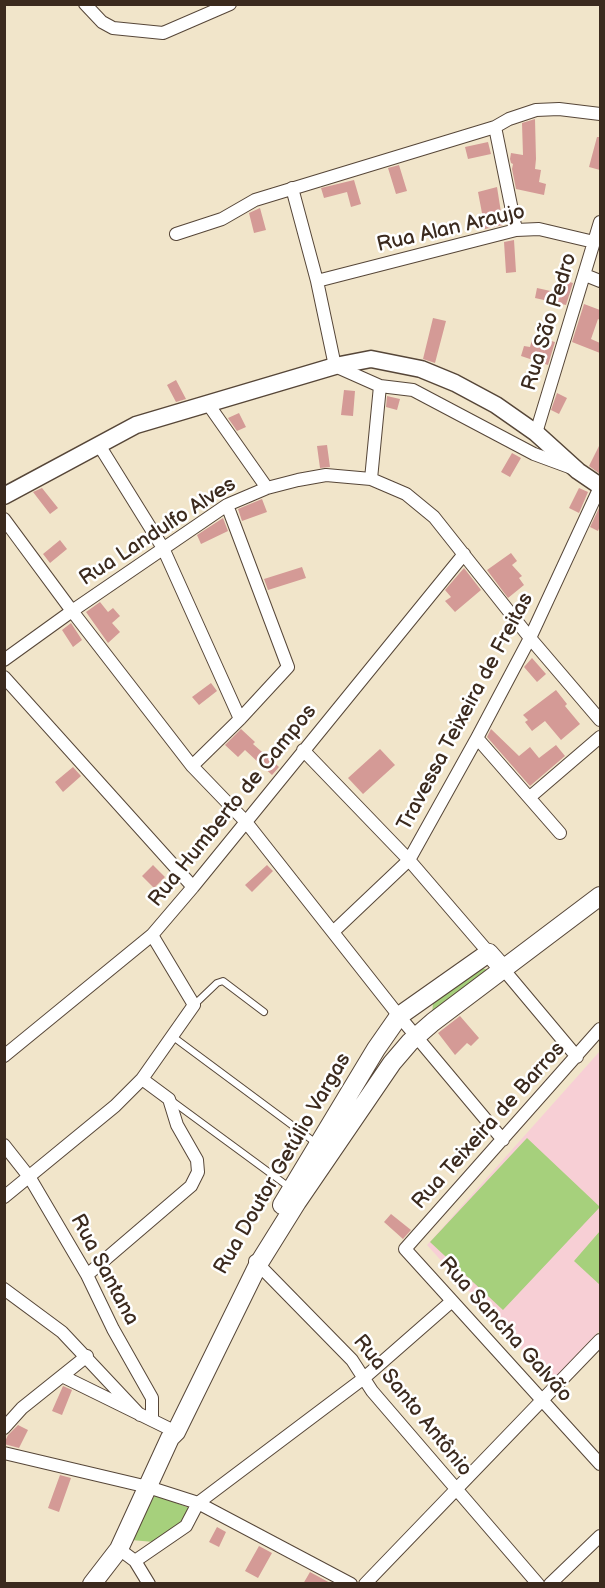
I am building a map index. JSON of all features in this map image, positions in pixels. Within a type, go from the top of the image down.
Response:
[{"type":"main road","name":"Rua Doutor Getúlio Vargas","points":[[255,1261],[392,1063],[416,1037],[600,896]]},
{"type":"main road","points":[[486,955],[500,972]]},
{"type":"main road","name":"Rua Doutor Getúlio Vargas","points":[[93,1584],[119,1549],[172,1433],[291,1189],[376,1049],[399,1016],[486,955]]},
{"type":"main road","points":[[420,1003],[433,1022]]},
{"type":"street","points":[[85,4],[102,22],[113,28],[163,33],[230,4]]},
{"type":"street","points":[[176,234],[222,219],[255,200],[495,127],[509,119],[536,111],[559,109],[600,114]]},
{"type":"street","points":[[495,127],[516,230]]},
{"type":"street","points":[[292,188],[335,366]]},
{"type":"street","name":"Rua São Pedro","points":[[536,433],[600,222]]},
{"type":"street","name":"Rua Alan Araujo","points":[[316,281],[516,230],[539,229],[594,242]]},
{"type":"street","points":[[585,275],[600,281]]},
{"type":"street","points":[[4,496],[136,425],[335,366],[371,359],[421,369],[455,383],[496,405],[536,433],[578,471],[600,487]]},
{"type":"street","points":[[335,366],[380,386],[412,390],[534,454],[578,471]]},
{"type":"street","points":[[371,479],[380,386]]},
{"type":"street","points":[[208,404],[267,488]]},
{"type":"street","points":[[99,445],[163,548],[240,719]]},
{"type":"street","name":"Rua Landulfo Alves","points":[[4,660],[72,610],[227,505],[267,488],[297,480],[326,475],[371,479],[406,494],[434,517],[530,638],[600,720]]},
{"type":"street","name":"Travessa Teixeira de Freitas","points":[[333,932],[408,860],[530,638],[600,487]]},
{"type":"street","points":[[192,766],[288,667],[227,505]]},
{"type":"street","points":[[4,519],[192,766],[246,822],[399,1016],[503,1140]]},
{"type":"street","name":"Rua Humberto de Campos","points":[[4,1056],[152,935],[193,888],[464,554]]},
{"type":"street","points":[[4,677],[193,888]]},
{"type":"street","points":[[530,797],[600,737]]},
{"type":"street","points":[[477,738],[560,833]]},
{"type":"street","points":[[303,750],[408,860],[486,955]]},
{"type":"street","points":[[4,1197],[115,1106],[142,1079],[194,1005],[152,935]]},
{"type":"street","points":[[500,972],[577,1057]]},
{"type":"street","name":"Rua Teixeira de Barros","points":[[405,1249],[600,1029]]},
{"type":"street","points":[[87,1275],[191,1186],[198,1172],[197,1160],[177,1125],[169,1099],[142,1079]]},
{"type":"street","name":"Rua Santana","points":[[4,1145],[30,1178],[87,1275],[113,1329],[152,1398],[146,1418]]},
{"type":"street","name":"Rua Sancha Galvão","points":[[405,1249],[600,1464]]},
{"type":"street","name":"Rua Santo Antônio","points":[[255,1261],[352,1360],[372,1391],[538,1584]]},
{"type":"street","points":[[4,1289],[62,1332],[146,1418]]},
{"type":"street","points":[[135,1561],[186,1526],[198,1503],[364,1378],[452,1301]]},
{"type":"street","points":[[365,1584],[600,1340]]},
{"type":"street","points":[[4,1428],[22,1408],[87,1356]]},
{"type":"street","points":[[62,1376],[172,1433]]},
{"type":"street","points":[[4,1453],[148,1487],[198,1503],[351,1584]]},
{"type":"street","points":[[550,1584],[600,1536]]},
{"type":"street","points":[[119,1549],[135,1561],[149,1584]]},
{"type":"lane","points":[[194,1005],[217,983],[223,981],[264,1012]]},
{"type":"lane","points":[[172,1036],[317,1144]]},
{"type":"lane","points":[[169,1099],[291,1189]]},
{"type":"shaded area","points":[[600,1051],[600,1330],[551,1382],[427,1245]]},
{"type":"green space","points":[[482,968],[491,971],[432,1015],[433,1003]]},
{"type":"green space","points":[[527,1138],[600,1207],[503,1310],[430,1242]]},
{"type":"green space","points":[[600,1231],[600,1285],[574,1261]]},
{"type":"green space","points":[[155,1495],[192,1509],[185,1522],[154,1542],[131,1540]]},
{"type":"building","points":[[535,119],[535,169],[541,170],[539,182],[546,184],[544,195],[516,189],[513,164],[510,159],[511,153],[523,155],[522,123]]},
{"type":"building","points":[[597,137],[600,137],[600,170],[589,167]]},
{"type":"building","points":[[488,142],[491,154],[468,159],[465,147]]},
{"type":"building","points":[[399,165],[407,191],[396,194],[388,168]]},
{"type":"building","points":[[354,180],[361,204],[351,207],[347,192],[324,198],[321,188]]},
{"type":"building","points":[[497,187],[503,225],[485,229],[478,192]]},
{"type":"building","points":[[260,208],[266,230],[254,233],[249,213]]},
{"type":"building","points":[[514,240],[516,272],[506,273],[504,242]]},
{"type":"building","points":[[558,279],[573,283],[566,305],[535,298],[537,288],[555,292]]},
{"type":"building","points":[[584,304],[600,310],[600,320],[598,319],[591,339],[600,343],[600,353],[572,342]]},
{"type":"building","points":[[433,318],[446,321],[435,363],[423,359]]},
{"type":"building","points":[[533,336],[555,342],[548,365],[521,356],[524,346],[530,347]]},
{"type":"building","points":[[176,380],[186,399],[176,402],[167,385]]},
{"type":"building","points":[[344,390],[355,391],[353,416],[341,415]]},
{"type":"building","points":[[557,393],[567,398],[559,414],[551,410]]},
{"type":"building","points":[[387,396],[400,399],[397,410],[386,407]]},
{"type":"building","points":[[239,413],[246,427],[237,431],[228,418]]},
{"type":"building","points":[[600,444],[600,474],[589,466]]},
{"type":"building","points":[[327,445],[330,467],[320,468],[317,446]]},
{"type":"building","points":[[512,453],[521,458],[510,477],[501,472]]},
{"type":"building","points":[[42,488],[58,508],[50,514],[33,492]]},
{"type":"building","points":[[579,488],[588,492],[579,513],[569,508]]},
{"type":"building","points":[[262,499],[267,512],[242,521],[238,509]]},
{"type":"building","points":[[600,506],[600,526],[598,531],[590,527]]},
{"type":"building","points":[[223,518],[228,531],[201,544],[197,535]]},
{"type":"building","points":[[60,540],[67,549],[50,563],[43,554]]},
{"type":"building","points":[[511,553],[517,561],[512,565],[522,576],[519,578],[524,585],[508,598],[487,570]]},
{"type":"building","points":[[302,567],[306,578],[268,590],[264,579]]},
{"type":"building","points":[[464,568],[481,590],[455,612],[445,601],[451,597],[445,590]]},
{"type":"building","points":[[100,602],[108,612],[113,608],[120,616],[112,623],[120,632],[108,643],[86,612]]},
{"type":"building","points":[[71,623],[82,640],[73,647],[62,630]]},
{"type":"building","points":[[532,658],[546,674],[537,682],[524,667]]},
{"type":"building","points":[[211,683],[217,691],[199,705],[192,697]]},
{"type":"building","points":[[556,690],[567,704],[565,706],[580,724],[561,740],[545,721],[532,731],[525,722],[528,720],[523,715]]},
{"type":"building","points":[[241,729],[255,742],[253,744],[279,767],[272,775],[245,750],[238,757],[225,745]]},
{"type":"building","points":[[491,729],[519,756],[530,747],[539,758],[556,745],[565,756],[530,786],[487,737]]},
{"type":"building","points":[[380,749],[395,765],[363,794],[348,778]]},
{"type":"building","points":[[73,767],[81,776],[63,792],[55,782]]},
{"type":"building","points":[[153,865],[165,877],[154,888],[142,876]]},
{"type":"building","points":[[267,865],[273,871],[252,892],[245,885]]},
{"type":"building","points":[[460,1016],[479,1038],[471,1046],[467,1043],[455,1055],[438,1033]]},
{"type":"building","points":[[391,1214],[411,1230],[403,1239],[384,1222]]},
{"type":"building","points":[[63,1386],[72,1390],[62,1415],[52,1411]]},
{"type":"building","points":[[18,1425],[28,1430],[19,1448],[4,1444],[8,1435]]},
{"type":"building","points":[[60,1475],[71,1478],[59,1512],[48,1508]]},
{"type":"building","points":[[217,1527],[226,1532],[219,1547],[209,1542]]},
{"type":"building","points":[[259,1546],[272,1553],[258,1578],[245,1571]]},
{"type":"building","points":[[310,1572],[332,1584],[303,1584]]}]
